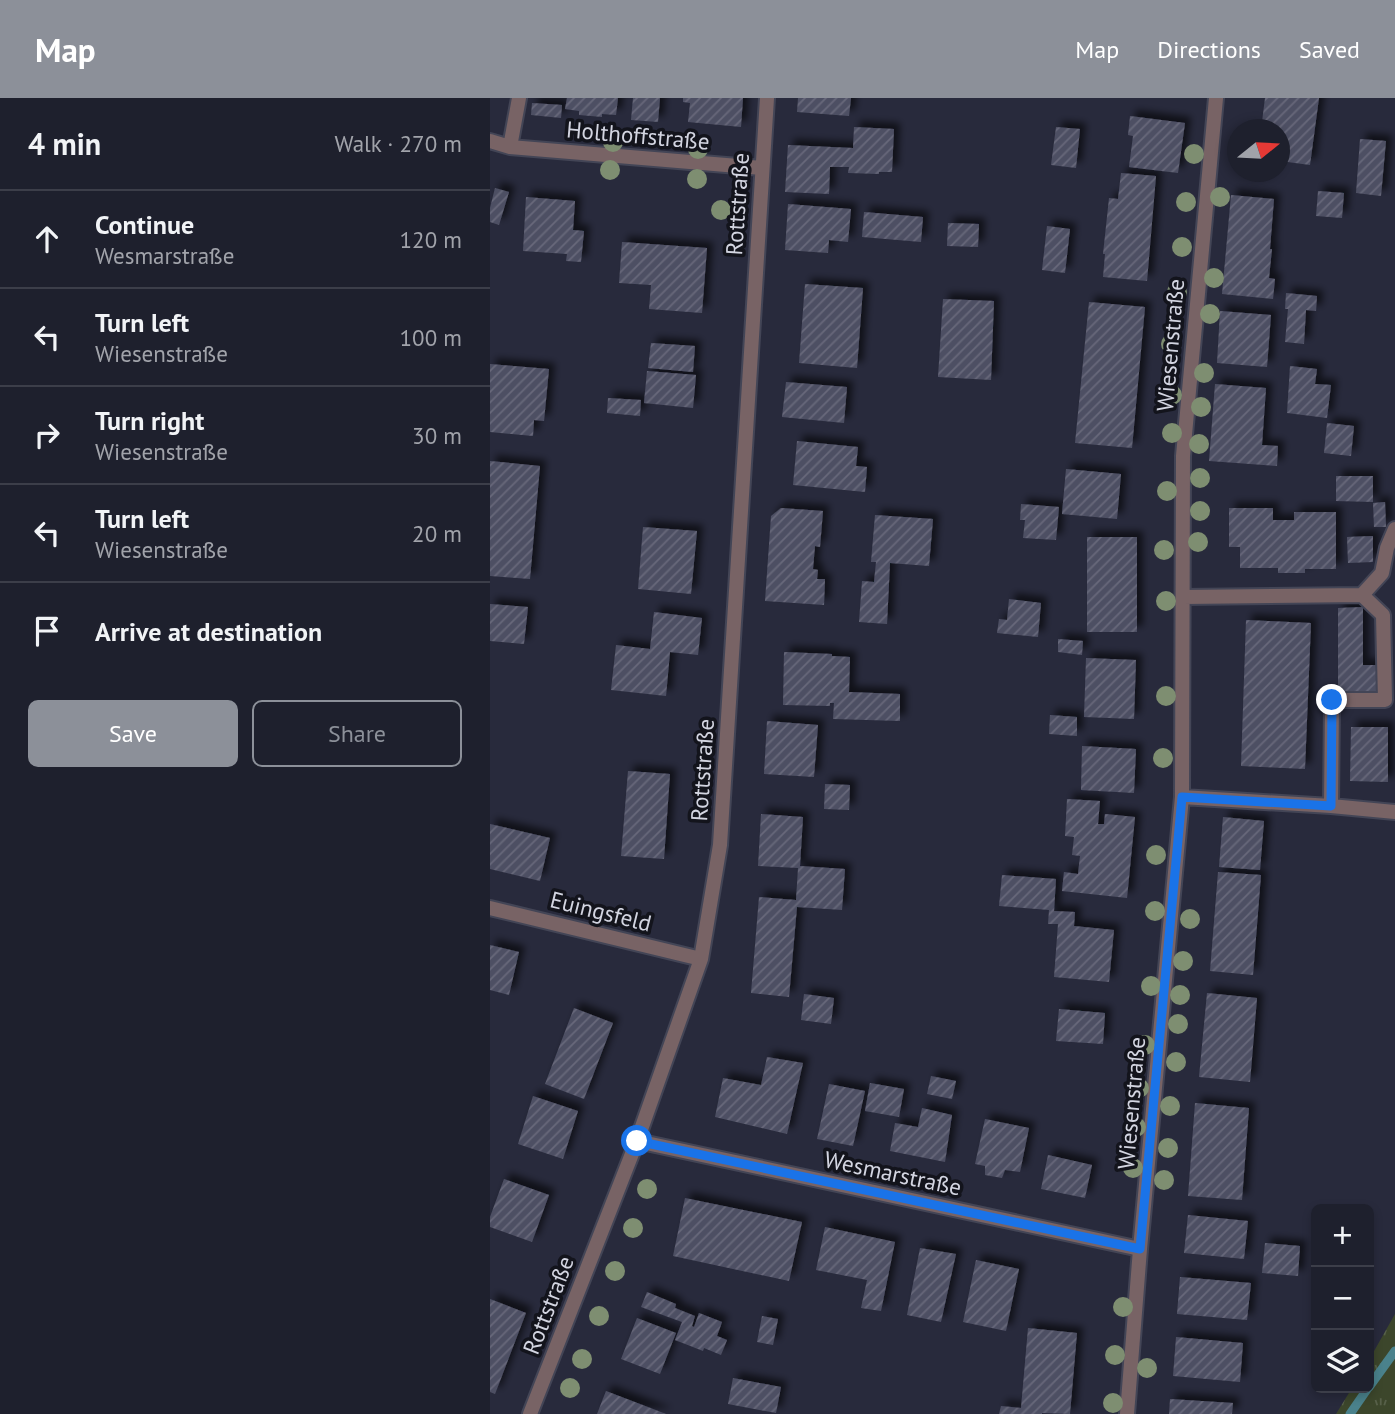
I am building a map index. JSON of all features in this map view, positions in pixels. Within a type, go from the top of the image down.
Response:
[{"type":"street","points":[[510,147],[519,98]]},
{"type":"street","name":"Rottstraße","points":[[530,1414],[637,1141],[701,959],[720,845],[767,98]]},
{"type":"street","name":"Wiesenstraße","points":[[1127,1414],[1182,797],[1183,456],[1216,98]]},
{"type":"street","name":"Holthoffstraße","points":[[490,141],[510,147],[762,168]]},
{"type":"street","points":[[1362,595],[1382,573],[1387,548],[1395,529]]},
{"type":"street","points":[[1183,597],[1362,595],[1383,615],[1390,664],[1385,699],[1332,700],[1331,806]]},
{"type":"street","points":[[1182,797],[1395,812]]},
{"type":"street","name":"Euingsfeld","points":[[490,908],[701,959]]},
{"type":"street","name":"Wesmarstraße","points":[[637,1141],[1140,1249]]},
{"type":"green space","points":[[1395,1314],[1395,1414],[1336,1414],[1349,1393],[1374,1393],[1374,1351]]},
{"type":"building","points":[[567,98],[618,98],[616,115],[579,115],[579,111],[565,109]]},
{"type":"building","points":[[633,98],[660,98],[658,122],[631,120]]},
{"type":"building","points":[[683,98],[743,98],[741,127],[688,122],[690,103],[683,102]]},
{"type":"building","points":[[798,98],[851,98],[849,116],[797,112]]},
{"type":"building","points":[[1265,98],[1319,98],[1310,165],[1290,162],[1290,119],[1262,119]]},
{"type":"building","points":[[532,103],[562,105],[561,118],[531,115]]},
{"type":"building","points":[[1130,116],[1185,123],[1178,173],[1129,167],[1133,136],[1128,135]]},
{"type":"building","points":[[854,127],[894,129],[892,172],[848,173],[849,167],[830,167],[829,194],[785,192],[788,145],[853,148]]},
{"type":"building","points":[[1056,127],[1080,129],[1076,168],[1051,165]]},
{"type":"building","points":[[1360,139],[1386,141],[1381,196],[1356,193]]},
{"type":"building","points":[[1121,173],[1156,176],[1147,281],[1103,277],[1109,198],[1118,199]]},
{"type":"building","points":[[495,188],[509,192],[499,225],[490,222]]},
{"type":"building","points":[[1318,191],[1344,193],[1342,218],[1316,216]]},
{"type":"building","points":[[1231,195],[1274,199],[1269,278],[1275,279],[1273,299],[1222,294]]},
{"type":"building","points":[[526,197],[575,201],[573,230],[584,231],[581,262],[566,261],[567,254],[523,251]]},
{"type":"building","points":[[788,204],[851,209],[848,242],[829,240],[828,253],[785,250]]},
{"type":"building","points":[[864,212],[923,217],[921,242],[862,237]]},
{"type":"building","points":[[948,223],[979,224],[978,247],[947,246]]},
{"type":"building","points":[[1047,226],[1070,229],[1065,273],[1042,270]]},
{"type":"building","points":[[622,242],[707,248],[702,313],[649,309],[651,285],[619,283]]},
{"type":"building","points":[[805,284],[863,288],[857,368],[799,363]]},
{"type":"building","points":[[1286,293],[1317,296],[1316,311],[1306,310],[1304,344],[1285,342],[1288,309],[1285,309]]},
{"type":"building","points":[[943,299],[994,301],[991,380],[938,377]]},
{"type":"building","points":[[1089,302],[1145,307],[1132,448],[1075,443]]},
{"type":"building","points":[[1220,311],[1271,315],[1267,367],[1217,363]]},
{"type":"building","points":[[651,343],[695,346],[693,372],[648,368]]},
{"type":"building","points":[[490,364],[549,369],[544,421],[534,420],[533,436],[490,432]]},
{"type":"building","points":[[1290,366],[1317,369],[1315,384],[1331,385],[1327,418],[1287,413]]},
{"type":"building","points":[[647,371],[696,375],[693,408],[644,403]]},
{"type":"building","points":[[786,382],[847,387],[844,423],[782,417]]},
{"type":"building","points":[[1215,384],[1266,388],[1262,445],[1278,446],[1277,466],[1209,461]]},
{"type":"building","points":[[608,398],[641,400],[640,416],[607,413]]},
{"type":"building","points":[[1327,423],[1354,426],[1351,456],[1324,453]]},
{"type":"building","points":[[797,441],[858,447],[856,466],[867,467],[865,492],[793,485]]},
{"type":"building","points":[[490,461],[540,466],[530,579],[490,576]]},
{"type":"building","points":[[1066,469],[1121,474],[1117,519],[1062,514]]},
{"type":"building","points":[[1336,476],[1373,476],[1373,502],[1336,501]]},
{"type":"building","points":[[1385,502],[1386,527],[1374,527],[1373,503]]},
{"type":"building","points":[[1021,504],[1059,507],[1056,540],[1023,538],[1025,520],[1020,520]]},
{"type":"building","points":[[781,508],[823,511],[820,547],[815,546],[813,569],[818,570],[817,579],[825,579],[824,605],[765,601],[771,516]]},
{"type":"building","points":[[1229,508],[1273,508],[1273,520],[1294,520],[1294,512],[1336,512],[1336,569],[1305,569],[1305,573],[1278,573],[1278,568],[1240,568],[1240,547],[1229,547]]},
{"type":"building","points":[[875,515],[933,519],[929,566],[890,563],[887,624],[859,622],[862,581],[874,582],[876,562],[871,562]]},
{"type":"building","points":[[643,527],[697,531],[691,594],[638,589]]},
{"type":"building","points":[[1373,536],[1373,562],[1348,563],[1347,537]]},
{"type":"building","points":[[1087,537],[1137,537],[1137,632],[1087,632]]},
{"type":"building","points":[[1009,599],[1041,603],[1038,637],[997,633],[999,619],[1007,620]]},
{"type":"building","points":[[490,604],[528,607],[524,644],[490,641]]},
{"type":"building","points":[[1363,607],[1363,665],[1376,665],[1376,691],[1338,692],[1338,608]]},
{"type":"building","points":[[654,612],[702,618],[698,655],[670,652],[666,696],[611,690],[616,645],[650,649]]},
{"type":"building","points":[[1246,620],[1311,623],[1305,769],[1241,766]]},
{"type":"building","points":[[1058,639],[1083,641],[1082,655],[1058,652]]},
{"type":"building","points":[[784,652],[850,657],[849,692],[900,694],[900,721],[833,719],[834,703],[830,703],[830,706],[783,705]]},
{"type":"building","points":[[1086,658],[1136,660],[1134,719],[1084,717]]},
{"type":"building","points":[[1050,715],[1077,717],[1077,736],[1049,734]]},
{"type":"building","points":[[767,721],[818,725],[814,777],[764,774]]},
{"type":"building","points":[[1351,727],[1388,727],[1388,782],[1350,781]]},
{"type":"building","points":[[1082,746],[1136,749],[1134,793],[1081,790]]},
{"type":"building","points":[[628,771],[670,774],[664,859],[621,856]]},
{"type":"building","points":[[825,784],[850,785],[849,810],[824,809]]},
{"type":"building","points":[[1067,799],[1100,801],[1098,824],[1104,824],[1105,814],[1135,817],[1127,898],[1062,891],[1064,872],[1078,874],[1080,856],[1072,855],[1074,837],[1065,836]]},
{"type":"building","points":[[761,814],[803,817],[800,866],[845,869],[842,910],[797,907],[789,997],[751,993],[759,897],[796,900],[798,868],[758,866]]},
{"type":"building","points":[[1223,817],[1264,821],[1260,870],[1219,867]]},
{"type":"building","points":[[490,824],[550,838],[540,881],[490,869]]},
{"type":"building","points":[[1218,872],[1261,875],[1253,975],[1210,971]]},
{"type":"building","points":[[1002,875],[1056,879],[1054,911],[1075,912],[1074,926],[1114,930],[1109,982],[1054,977],[1058,924],[1048,924],[1049,910],[999,906]]},
{"type":"building","points":[[490,945],[519,952],[509,995],[490,990]]},
{"type":"building","points":[[1207,993],[1257,998],[1250,1082],[1199,1077]]},
{"type":"building","points":[[804,994],[834,998],[831,1024],[801,1020]]},
{"type":"building","points":[[574,1008],[613,1023],[584,1099],[545,1084]]},
{"type":"building","points":[[1059,1009],[1105,1013],[1103,1044],[1056,1041]]},
{"type":"building","points":[[767,1057],[803,1063],[787,1134],[715,1117],[723,1078],[761,1085]]},
{"type":"building","points":[[931,1076],[956,1081],[952,1099],[927,1094]]},
{"type":"building","points":[[870,1083],[904,1089],[899,1117],[865,1111]]},
{"type":"building","points":[[829,1084],[865,1091],[853,1146],[817,1139]]},
{"type":"building","points":[[533,1096],[578,1111],[563,1159],[518,1144]]},
{"type":"building","points":[[1195,1103],[1249,1108],[1242,1200],[1188,1196]]},
{"type":"building","points":[[922,1108],[952,1115],[945,1162],[890,1151],[895,1123],[918,1127]]},
{"type":"building","points":[[985,1119],[1029,1128],[1020,1172],[1005,1170],[1002,1178],[985,1175],[985,1166],[975,1164]]},
{"type":"building","points":[[1048,1155],[1092,1165],[1085,1198],[1041,1189]]},
{"type":"building","points":[[504,1179],[549,1195],[532,1242],[490,1227],[490,1217]]},
{"type":"building","points":[[685,1198],[802,1222],[789,1281],[673,1256]]},
{"type":"building","points":[[1188,1215],[1248,1221],[1244,1259],[1184,1253]]},
{"type":"building","points":[[825,1227],[895,1242],[881,1311],[861,1308],[867,1280],[816,1270]]},
{"type":"building","points":[[1265,1243],[1300,1246],[1298,1276],[1262,1273]]},
{"type":"building","points":[[920,1248],[956,1254],[941,1322],[907,1315]]},
{"type":"building","points":[[976,1260],[1019,1269],[1006,1331],[963,1322]]},
{"type":"building","points":[[1180,1277],[1251,1283],[1247,1320],[1177,1314]]},
{"type":"building","points":[[647,1292],[676,1304],[675,1308],[695,1316],[694,1327],[699,1313],[722,1322],[717,1336],[727,1340],[721,1355],[675,1340],[682,1322],[641,1307]]},
{"type":"building","points":[[490,1299],[526,1313],[495,1394],[490,1392]]},
{"type":"building","points":[[762,1316],[778,1319],[773,1345],[757,1342]]},
{"type":"building","points":[[637,1318],[676,1333],[660,1374],[621,1359]]},
{"type":"building","points":[[1028,1328],[1077,1333],[1070,1414],[999,1414],[1001,1406],[1021,1408]]},
{"type":"building","points":[[1176,1337],[1243,1343],[1240,1382],[1173,1376]]},
{"type":"building","points":[[733,1378],[781,1387],[776,1413],[728,1404]]},
{"type":"building","points":[[606,1391],[666,1414],[597,1414]]},
{"type":"building","points":[[1170,1399],[1233,1403],[1232,1414],[1169,1414]]},
{"type":"waterway","points":[[1374,1380],[1395,1351]]},
{"type":"waterway","points":[[1350,1414],[1365,1393]]},
{"type":"route","points":[[637,1141],[1140,1249],[1182,797],[1331,806],[1332,700]]}]
